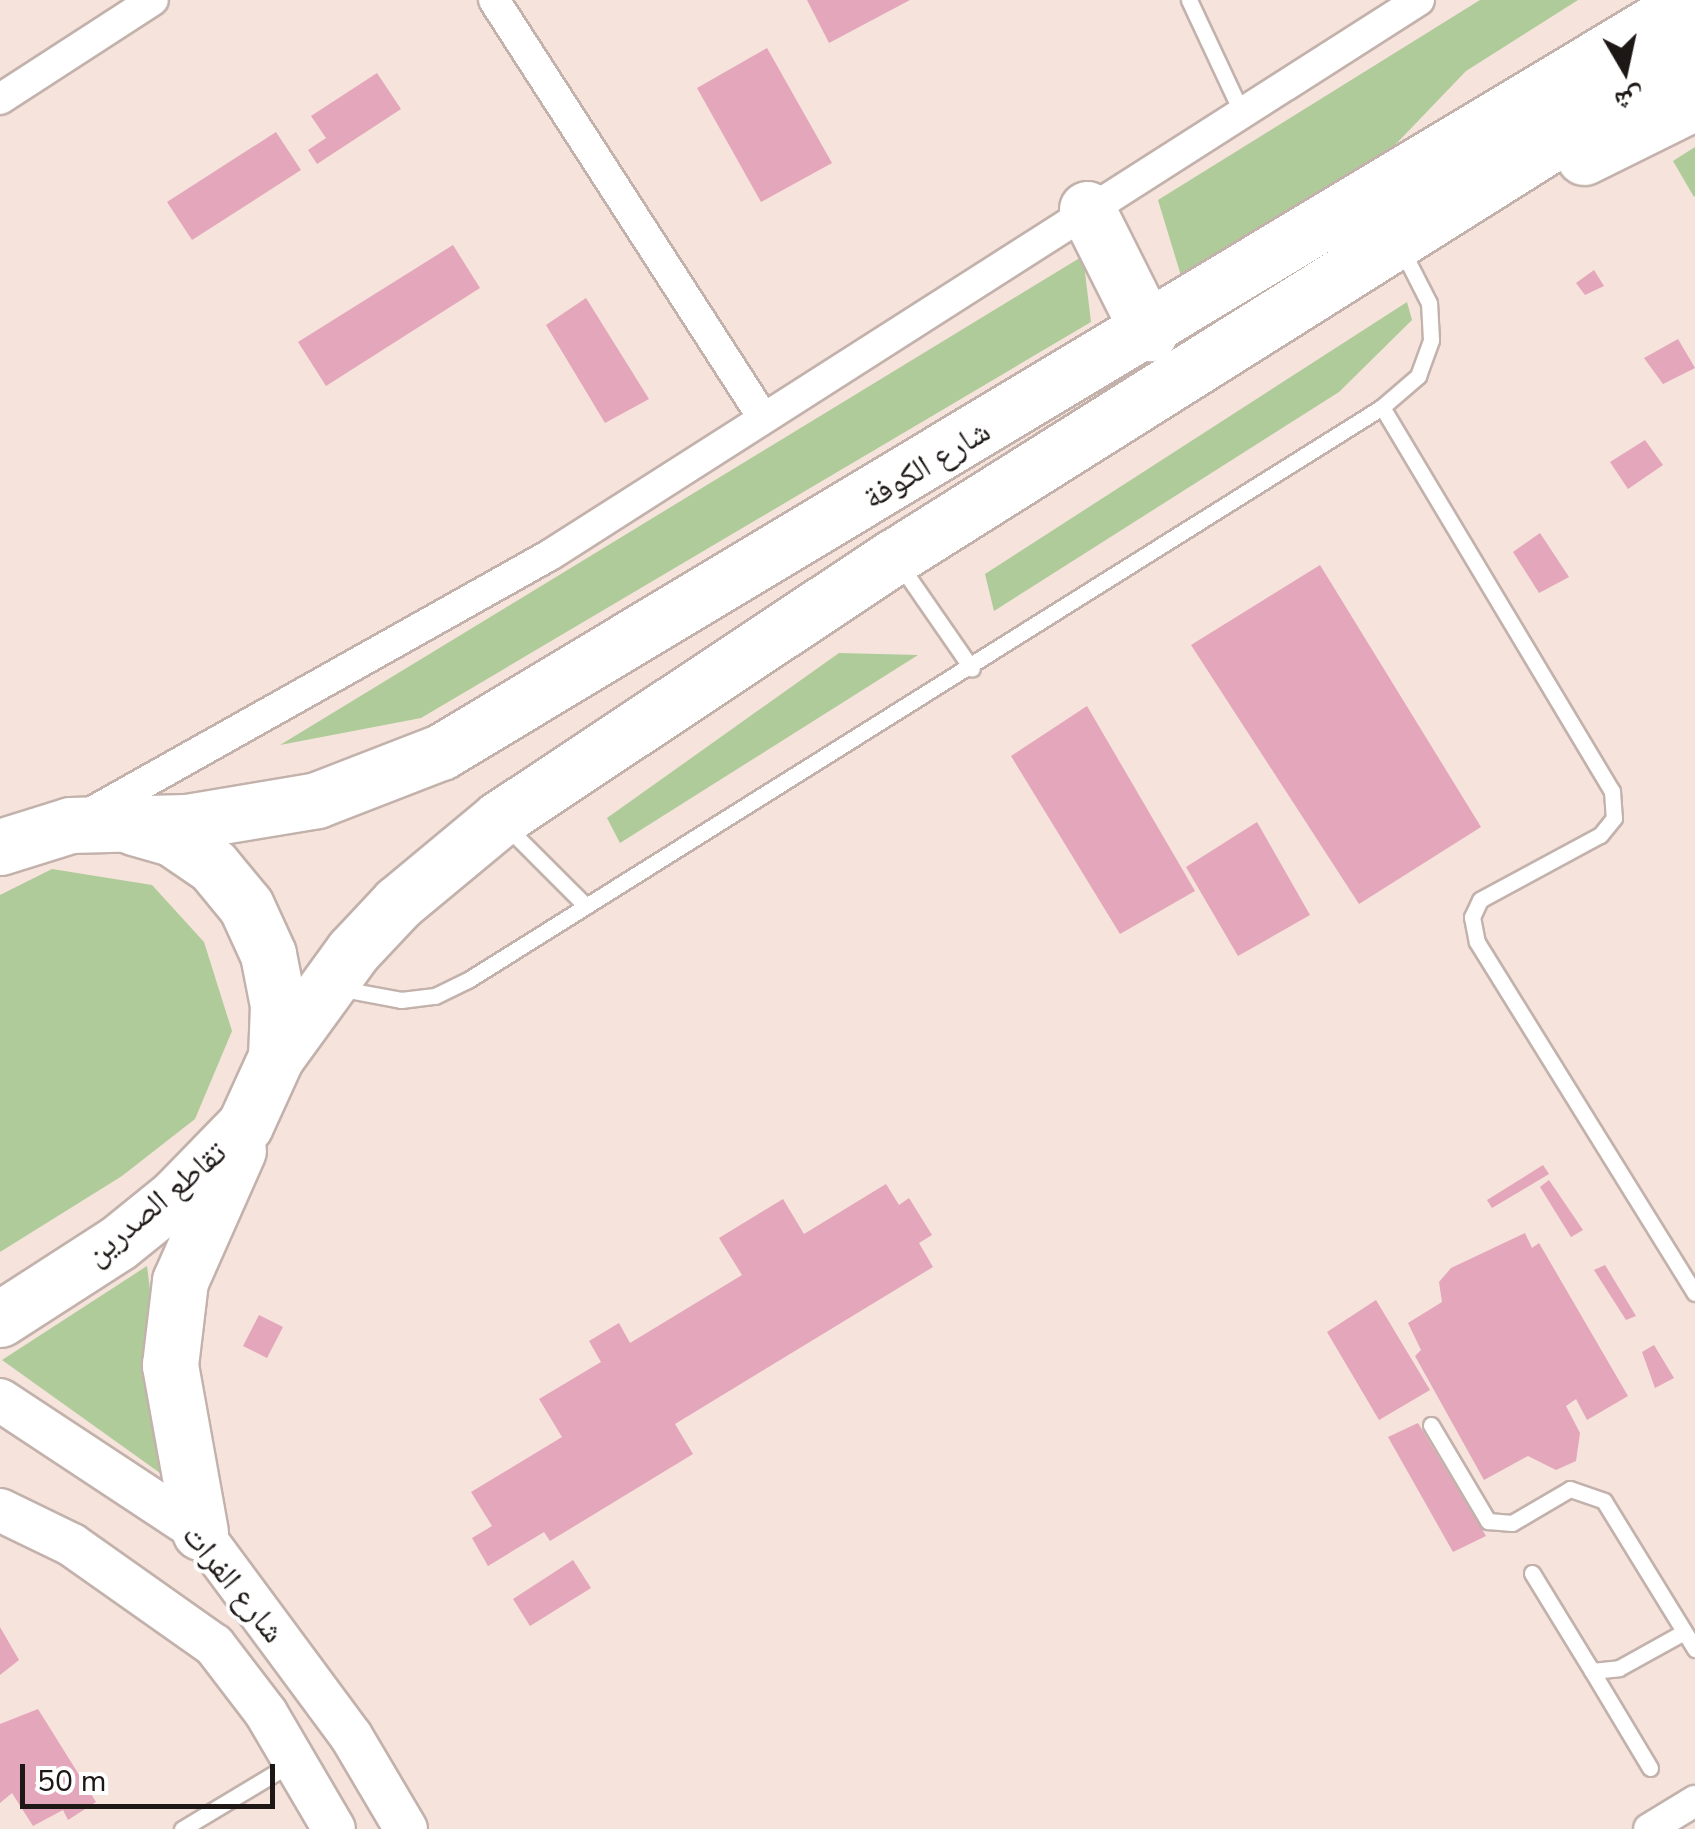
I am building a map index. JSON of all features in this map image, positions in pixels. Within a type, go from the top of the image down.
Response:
[{"type":"highway","points":[[1410,210],[1499,89],[1626,0]]},
{"type":"highway","name":"شارع الكوفة","points":[[266,1081],[327,984],[398,903],[499,819],[1410,210],[1693,0]]},
{"type":"highway","name":"شارع الكوفة","points":[[95,824],[203,820],[318,800],[441,752],[1149,332],[1410,210],[1695,53]]},
{"type":"highway","points":[[1410,210],[1544,174],[1695,102]]},
{"type":"highway","points":[[1087,209],[1149,332]]},
{"type":"highway","points":[[0,848],[95,824],[172,838],[213,866],[246,906],[268,954],[278,1005],[266,1081],[180,1282],[170,1365],[200,1532]]},
{"type":"highway","name":"تقاطع الصدرين","points":[[0,1319],[118,1243],[176,1196],[266,1081]]},
{"type":"main road","name":"شارع الفرات","points":[[0,1400],[200,1532],[351,1736],[406,1829]]},
{"type":"main road","name":"شارع الفرات","points":[[0,1510],[72,1545],[214,1644],[266,1713],[334,1829]]},
{"type":"street","points":[[494,0],[763,417]]},
{"type":"street","points":[[95,824],[550,556],[1419,0]]},
{"type":"street","points":[[0,99],[150,1]]},
{"type":"street","points":[[1650,1829],[1695,1801]]},
{"type":"lane","points":[[1189,0],[1242,113]]},
{"type":"lane","points":[[327,984],[363,998],[434,996],[972,668],[1382,407],[1418,376],[1431,340],[1429,303],[1410,210]]},
{"type":"lane","points":[[1382,407],[1612,790],[1614,818],[1600,835],[1480,900],[1472,917],[1476,942],[1695,1293]]},
{"type":"lane","points":[[894,557],[972,668]]},
{"type":"lane","points":[[499,819],[586,906]]},
{"type":"lane","points":[[1432,1426],[1488,1521],[1512,1523],[1570,1489],[1604,1501],[1695,1649]]},
{"type":"lane","points":[[1532,1574],[1650,1768]]},
{"type":"lane","points":[[1592,1671],[1619,1668],[1684,1632]]},
{"type":"lane","points":[[182,1829],[294,1762]]},
{"type":"green space","points":[[1480,0],[1578,0],[1466,71],[1395,145],[1182,279],[1158,200]]},
{"type":"green space","points":[[1695,147],[1695,196],[1694,197],[1673,161]]},
{"type":"green space","points":[[1083,256],[1091,322],[421,718],[280,745]]},
{"type":"green space","points":[[1407,302],[1412,320],[1339,392],[994,611],[985,574]]},
{"type":"green space","points":[[839,653],[918,655],[620,843],[607,818]]},
{"type":"green space","points":[[52,869],[152,885],[204,942],[232,1031],[195,1119],[122,1176],[0,1252],[0,895]]},
{"type":"green space","points":[[147,1266],[174,1483],[2,1360]]},
{"type":"building","points":[[807,0],[910,0],[829,43]]},
{"type":"building","points":[[767,48],[832,163],[761,202],[697,88]]},
{"type":"building","points":[[377,73],[401,109],[317,164],[308,150],[326,138],[311,116]]},
{"type":"building","points":[[276,132],[301,170],[192,240],[167,202]]},
{"type":"building","points":[[453,245],[480,288],[326,386],[298,342]]},
{"type":"building","points":[[1594,270],[1604,286],[1585,295],[1576,283]]},
{"type":"building","points":[[586,298],[649,399],[605,423],[546,325]]},
{"type":"building","points":[[1678,339],[1695,368],[1663,384],[1644,358]]},
{"type":"building","points":[[1645,440],[1663,465],[1628,489],[1610,462]]},
{"type":"building","points":[[1540,533],[1569,577],[1539,593],[1513,552]]},
{"type":"building","points":[[1320,565],[1481,827],[1359,904],[1191,645]]},
{"type":"building","points":[[1087,706],[1195,891],[1120,934],[1011,756]]},
{"type":"building","points":[[1257,822],[1310,915],[1238,956],[1186,867]]},
{"type":"building","points":[[1543,1165],[1549,1174],[1492,1208],[1487,1200]]},
{"type":"building","points":[[1549,1180],[1583,1230],[1571,1237],[1540,1187]]},
{"type":"building","points":[[886,1184],[899,1205],[909,1198],[932,1235],[919,1243],[933,1267],[675,1424],[693,1454],[550,1541],[544,1532],[488,1566],[472,1538],[492,1526],[471,1492],[562,1437],[539,1399],[601,1362],[589,1341],[619,1323],[630,1343],[742,1275],[719,1238],[783,1199],[804,1234]]},
{"type":"building","points":[[1525,1233],[1532,1248],[1539,1243],[1628,1396],[1587,1420],[1576,1399],[1566,1406],[1580,1433],[1576,1461],[1556,1470],[1528,1456],[1484,1480],[1415,1356],[1421,1350],[1408,1323],[1442,1302],[1439,1282],[1451,1268]]},
{"type":"building","points":[[1605,1265],[1636,1316],[1626,1320],[1594,1270]]},
{"type":"building","points":[[1376,1300],[1430,1390],[1379,1420],[1327,1332]]},
{"type":"building","points":[[259,1315],[283,1327],[267,1358],[243,1346]]},
{"type":"building","points":[[1654,1345],[1674,1378],[1655,1388],[1642,1352]]},
{"type":"building","points":[[1418,1423],[1486,1536],[1453,1552],[1388,1437]]},
{"type":"building","points":[[573,1560],[591,1588],[530,1626],[513,1599]]},
{"type":"building","points":[[0,1627],[19,1660],[0,1675]]},
{"type":"building","points":[[38,1709],[96,1802],[68,1820],[63,1810],[33,1826],[12,1793],[0,1803],[0,1724]]}]
